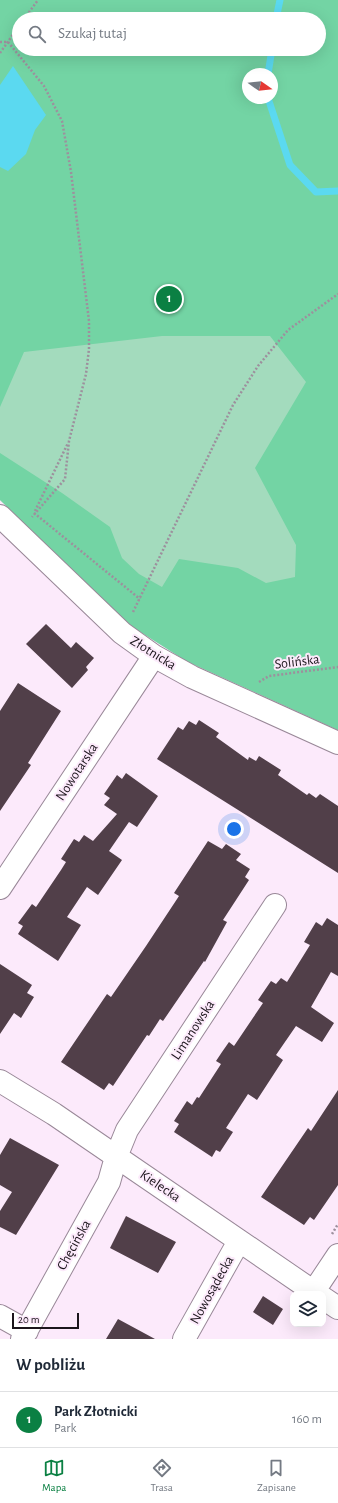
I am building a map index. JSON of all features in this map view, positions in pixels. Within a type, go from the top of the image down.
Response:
[{"type":"street","name":"Złotnicka","points":[[0,516],[122,633],[154,656],[192,676],[338,743]]},
{"type":"street","name":"Nowotarska","points":[[0,888],[154,656]]},
{"type":"street","name":"Limanowska","points":[[116,1157],[127,1130],[275,905]]},
{"type":"street","name":"Kielecka","points":[[0,1081],[54,1114],[314,1291]]},
{"type":"street","name":"Chęcińska","points":[[0,1316],[24,1335],[109,1182],[116,1157]]},
{"type":"street","name":"Nowosądecka","points":[[184,1339],[239,1241]]},
{"type":"street","points":[[320,1291],[338,1255]]},
{"type":"street","name":"Kielecka","points":[[326,1300],[338,1308]]},
{"type":"path","points":[[29,12],[38,0]]},
{"type":"path","points":[[0,53],[12,36]]},
{"type":"path","points":[[0,42],[8,42]]},
{"type":"path","points":[[8,42],[12,47]]},
{"type":"path","points":[[19,56],[44,86],[62,121],[71,172],[89,322],[89,349],[86,374],[69,441],[65,479],[34,513]]},
{"type":"path","points":[[34,513],[140,599],[233,405],[258,366],[288,330],[338,294]]},
{"type":"path","points":[[34,513],[69,441]]},
{"type":"path","name":"Solińska","points":[[244,699],[252,687],[269,676],[338,667]]},
{"type":"green space","points":[[0,0],[338,0],[338,730],[186,661],[0,500]]},
{"type":"green space","points":[[0,0],[338,0],[338,730],[186,661],[123,621],[0,500],[0,453],[62,493],[110,527],[122,558],[139,574],[162,587],[179,559],[238,568],[266,583],[295,577],[296,545],[255,468],[306,382],[270,336],[162,336],[24,352],[0,407]]},
{"type":"water","points":[[13,66],[46,115],[35,130],[26,154],[8,171],[0,167],[0,85]]},
{"type":"building","points":[[46,624],[71,648],[76,642],[94,658],[86,667],[88,670],[72,688],[26,644]]},
{"type":"building","points":[[18,683],[61,711],[28,763],[31,765],[0,811],[0,711]]},
{"type":"building","points":[[199,720],[219,733],[216,737],[248,760],[249,757],[256,761],[259,756],[281,770],[278,775],[307,795],[309,793],[316,798],[320,794],[338,806],[338,873],[157,759],[178,727],[183,730],[189,721],[196,725]]},
{"type":"building","points":[[126,773],[158,796],[137,827],[129,822],[109,851],[122,860],[98,895],[87,887],[67,917],[81,925],[58,961],[18,934],[23,926],[18,923],[32,904],[36,907],[61,870],[66,862],[61,859],[74,839],[79,842],[84,835],[93,841],[117,814],[104,805],[110,798],[104,794],[117,775],[122,779]]},
{"type":"building","points":[[208,841],[222,849],[226,844],[241,854],[236,860],[250,869],[245,877],[249,880],[223,920],[227,922],[205,962],[204,961],[163,1021],[160,1019],[149,1036],[147,1035],[113,1086],[109,1083],[104,1090],[61,1062],[107,994],[111,997],[146,946],[179,896],[174,893]]},
{"type":"building","points":[[327,918],[338,925],[338,976],[331,972],[311,1007],[334,1023],[322,1042],[296,1026],[276,1055],[283,1060],[257,1100],[248,1094],[226,1128],[233,1132],[220,1152],[216,1150],[212,1157],[174,1132],[179,1124],[174,1121],[187,1101],[192,1105],[197,1097],[199,1098],[221,1064],[216,1061],[229,1042],[234,1046],[263,1003],[258,1000],[271,981],[276,984],[281,978],[287,982],[310,945],[304,942],[316,922],[322,926]]},
{"type":"building","points":[[0,964],[32,985],[27,993],[34,997],[21,1018],[14,1013],[0,1034]]},
{"type":"building","points":[[338,1090],[338,1185],[314,1220],[310,1217],[304,1225],[261,1197],[308,1128],[311,1131]]},
{"type":"building","points":[[10,1138],[59,1165],[16,1235],[0,1227],[0,1211],[12,1192],[0,1185],[0,1155]]},
{"type":"building","points":[[126,1216],[176,1242],[158,1273],[110,1248]]},
{"type":"building","points":[[263,1296],[283,1309],[273,1325],[253,1312]]},
{"type":"building","points":[[118,1319],[155,1339],[106,1339]]},
{"type":"waterway","points":[[277,12],[280,0]]},
{"type":"waterway","points":[[269,68],[271,56]]},
{"type":"waterway","points":[[270,104],[290,165],[316,192],[338,191]]},
{"type":"place","name":"Park Złotnicki","points":[[169,299]]}]
